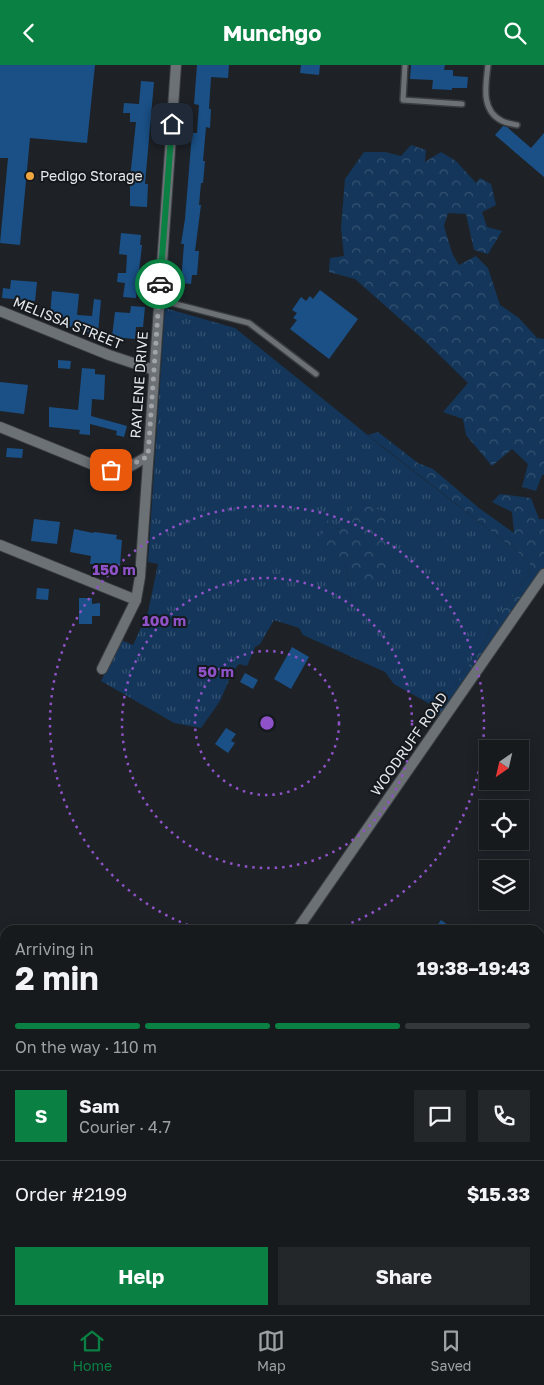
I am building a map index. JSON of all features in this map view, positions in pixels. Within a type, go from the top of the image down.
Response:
[{"type":"street","name":"RAYLENE DRIVE","points":[[102,669],[136,600],[140,577],[176,65]]},
{"type":"street","name":"MELISSA STREET","points":[[0,311],[110,355],[154,370]]},
{"type":"street","points":[[0,427],[101,468],[121,469],[131,466],[148,456]]},
{"type":"street","points":[[0,545],[136,600]]},
{"type":"street","name":"WOODRUFF ROAD","points":[[300,925],[544,574]]},
{"type":"lane","points":[[405,65],[403,100],[462,104]]},
{"type":"lane","points":[[488,65],[487,105],[494,115],[502,121],[517,125]]},
{"type":"lane","points":[[159,300],[249,323],[316,373]]},
{"type":"green space","points":[[411,145],[426,150],[425,162],[441,152],[456,161],[476,183],[480,178],[491,184],[496,205],[482,212],[487,227],[502,231],[488,254],[474,250],[466,214],[448,213],[444,226],[452,253],[459,265],[476,256],[488,268],[500,305],[519,318],[537,338],[544,339],[544,475],[542,475],[536,491],[522,487],[528,464],[512,449],[492,466],[466,435],[463,419],[443,412],[468,383],[426,342],[355,279],[329,272],[330,258],[344,256],[341,228],[345,179],[364,152],[385,152],[401,156]]},
{"type":"green space","points":[[165,308],[235,328],[385,449],[519,553],[530,564],[529,575],[491,624],[487,638],[453,688],[447,691],[437,708],[394,684],[385,672],[303,635],[299,628],[274,620],[260,644],[255,647],[247,666],[239,664],[233,671],[220,701],[201,728],[174,723],[101,681],[121,640],[133,645],[148,612],[158,564],[148,562]],"holes":[[[352,506],[349,582],[345,565],[337,556],[326,520],[338,529],[349,527]]]},
{"type":"green space","points":[[378,432],[418,463],[433,469],[479,508],[514,533],[512,512],[492,502],[500,494],[531,498],[539,519],[544,519],[544,567],[442,715],[428,714],[431,708],[437,708],[447,691],[453,688],[487,638],[491,624],[529,575],[530,564],[519,553],[368,435]]},
{"type":"green space","points":[[356,503],[384,511],[390,569],[381,579],[349,582],[345,565],[319,539],[326,519],[338,529],[349,526],[352,506]]},
{"type":"building","points":[[0,65],[95,65],[87,143],[30,138],[20,245],[0,243],[8,158],[0,158]]},
{"type":"building","points":[[197,65],[229,65],[228,78],[211,77],[210,128],[206,127],[203,161],[205,161],[203,183],[201,183],[199,205],[201,205],[195,251],[199,251],[197,275],[192,275],[191,284],[181,283],[184,244],[181,244],[185,219],[192,133],[197,133],[199,105],[194,104]]},
{"type":"building","points":[[301,65],[320,65],[319,75],[300,73]]},
{"type":"building","points":[[411,65],[445,65],[444,70],[453,70],[453,76],[468,77],[467,88],[452,88],[452,90],[432,89],[433,80],[410,79]]},
{"type":"building","points":[[141,81],[154,82],[145,184],[148,184],[147,207],[130,206],[130,178],[136,122],[130,122],[130,113],[123,113],[124,103],[139,104]]},
{"type":"building","points":[[503,126],[507,127],[531,148],[544,133],[544,177],[495,135]]},
{"type":"building","points":[[121,233],[141,235],[140,245],[142,245],[136,298],[123,297],[125,283],[117,282],[118,273],[126,273],[127,255],[119,254]]},
{"type":"building","points":[[11,280],[37,282],[35,301],[2,298],[3,288],[10,289]]},
{"type":"building","points":[[320,290],[358,319],[329,359],[290,329],[297,320],[293,318],[297,313],[292,310],[301,297],[306,301],[310,296],[313,299]]},
{"type":"building","points":[[52,291],[79,294],[77,315],[92,316],[94,299],[101,300],[98,333],[85,332],[86,329],[68,327],[69,318],[50,317]]},
{"type":"building","points":[[131,306],[145,307],[143,327],[136,327],[135,339],[112,337],[115,312],[130,313]]},
{"type":"building","points":[[58,360],[71,361],[70,369],[58,368]]},
{"type":"building","points":[[82,368],[95,369],[95,374],[105,375],[104,400],[92,399],[91,416],[127,426],[124,437],[116,435],[117,431],[90,424],[90,435],[79,434],[80,430],[49,427],[49,407],[78,410]]},
{"type":"building","points":[[0,382],[28,385],[24,414],[0,411]]},
{"type":"building","points":[[7,448],[23,449],[22,458],[6,457]]},
{"type":"building","points":[[34,519],[60,522],[57,544],[31,541]]},
{"type":"building","points":[[74,529],[117,535],[116,539],[122,540],[120,566],[90,564],[91,556],[70,552]]},
{"type":"building","points":[[37,588],[49,589],[48,600],[36,599]]},
{"type":"building","points":[[79,598],[92,598],[92,604],[100,603],[100,616],[92,616],[92,624],[79,624]]},
{"type":"building","points":[[292,647],[309,657],[291,689],[274,679]]},
{"type":"building","points":[[245,673],[258,680],[253,689],[240,682]]},
{"type":"building","points":[[226,728],[236,734],[231,741],[235,743],[228,753],[215,744]]},
{"type":"building","points":[[441,920],[448,925],[438,925]]},
{"type":"way so far","points":[[111,470],[131,466],[148,456],[160,284]]},
{"type":"place","name":"Pedigo Storage","points":[[30,176]]},
{"type":"route","points":[[160,284],[172,124]]}]
